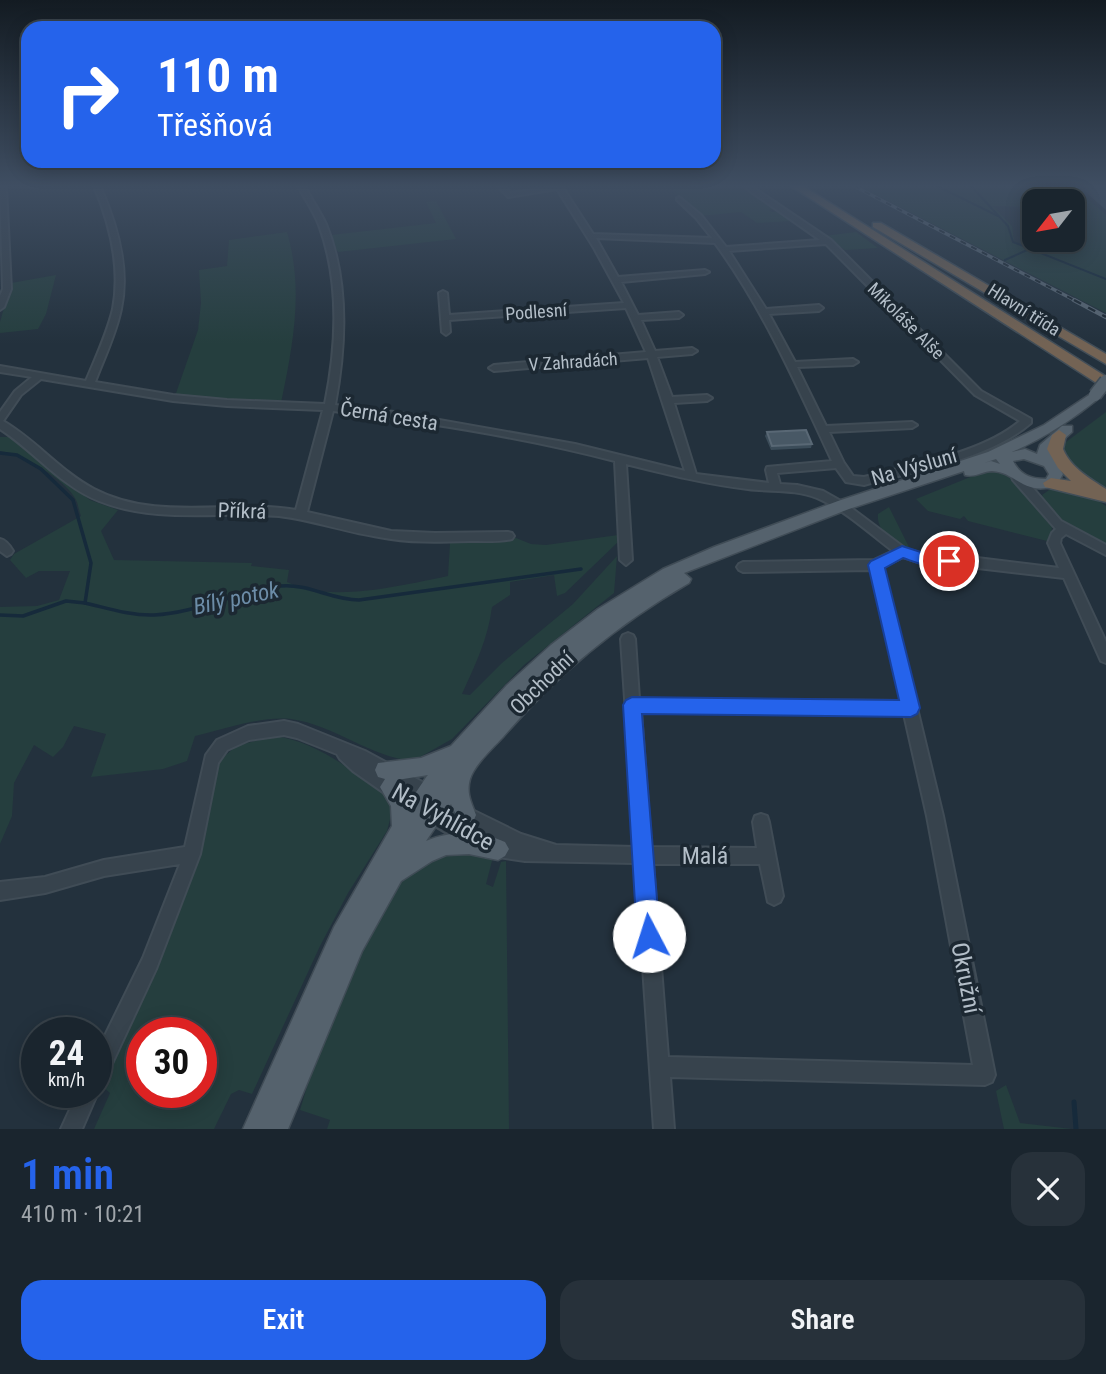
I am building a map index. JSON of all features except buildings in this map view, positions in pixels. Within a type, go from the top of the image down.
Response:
[{"type":"highway","name":"Hlavní třída","points":[[882,239],[1104,378]]},
{"type":"highway","points":[[884,239],[1104,378]]},
{"type":"highway","points":[[901,239],[1106,360]]},
{"type":"highway","points":[[1059,435],[1055,449],[1062,462],[1088,485],[1106,496]]},
{"type":"highway","points":[[1049,475],[1106,496]]},
{"type":"highway","points":[[1049,475],[1106,503]]},
{"type":"main road","points":[[1049,475],[1045,447],[1102,398],[1104,378]]},
{"type":"main road","points":[[963,465],[1037,436],[1102,398]]},
{"type":"main road","points":[[1012,468],[1037,436]]},
{"type":"main road","points":[[1025,454],[1049,475]]},
{"type":"main road","points":[[963,465],[1012,468],[1049,475]]},
{"type":"main road","name":"Obchodní","points":[[847,510],[963,465]]},
{"type":"main road","name":"Obchodní","points":[[256,1129],[342,934],[401,833],[429,803],[515,689],[572,638],[654,581],[724,549],[981,467],[1012,468]]},
{"type":"main road","points":[[401,833],[404,808],[387,778],[439,762],[459,761],[458,796],[466,815]]},
{"type":"main road","name":"Obchodní","points":[[275,1129],[355,942],[391,879],[429,803]]},
{"type":"main road","points":[[391,879],[424,853],[444,844],[469,842],[498,849]]},
{"type":"street","points":[[0,307],[7,289],[5,239]]},
{"type":"street","points":[[89,385],[117,305],[115,239]]},
{"type":"street","points":[[302,514],[329,407],[341,320],[337,270],[327,239]]},
{"type":"street","points":[[592,239],[652,355],[692,477]]},
{"type":"street","points":[[630,239],[721,245],[828,242]]},
{"type":"street","name":"Na Výsluní","points":[[716,239],[765,312],[839,464],[850,479],[864,481],[988,446],[1027,421]]},
{"type":"street","name":"Mikoláše Alše","points":[[823,239],[978,393],[1027,421]]},
{"type":"street","points":[[614,280],[705,272]]},
{"type":"street","points":[[443,293],[446,331]]},
{"type":"street","name":"Podlesní","points":[[445,318],[628,305]]},
{"type":"street","points":[[765,312],[819,308]]},
{"type":"street","points":[[634,318],[679,316]]},
{"type":"street","points":[[652,355],[692,351]]},
{"type":"street","name":"V Zahradách","points":[[494,368],[652,355]]},
{"type":"street","points":[[791,365],[853,362]]},
{"type":"street","name":"Černá cesta","points":[[0,369],[89,385],[227,403],[329,407],[534,440],[692,477],[818,494],[847,510],[902,552],[930,561],[969,562],[1068,574]]},
{"type":"street","points":[[0,421],[18,393],[38,377]]},
{"type":"street","points":[[668,400],[707,398]]},
{"type":"street","name":"Příkrá","points":[[0,421],[82,486],[100,497],[132,508],[242,509],[302,514],[333,524],[391,535],[444,539],[508,536]]},
{"type":"street","name":"Na Výsluní","points":[[822,429],[912,425]]},
{"type":"street","points":[[620,458],[626,560]]},
{"type":"street","points":[[775,487],[771,470],[839,464]]},
{"type":"street","points":[[1012,468],[1038,504],[1064,529],[1106,550]]},
{"type":"street","points":[[1038,504],[1037,491],[1049,475]]},
{"type":"street","points":[[1064,529],[1056,536],[1054,543],[1106,657]]},
{"type":"street","points":[[743,567],[876,565],[902,552]]},
{"type":"street","name":"Okružní","points":[[659,1067],[985,1074],[935,816],[876,565]]},
{"type":"street","points":[[628,639],[664,1129]]},
{"type":"street","points":[[632,705],[911,708]]},
{"type":"street","name":"Na Vyhlídce","points":[[112,1043],[150,963],[192,854],[211,760],[222,745],[248,733],[284,728],[312,736],[342,750],[356,765],[387,778],[498,849],[540,856],[556,853],[643,857]]},
{"type":"street","name":"Na Vyhlídce","points":[[429,803],[466,815],[518,841],[556,853]]},
{"type":"street","points":[[761,822],[774,896]]},
{"type":"street","points":[[0,891],[46,885],[104,868],[192,854]]},
{"type":"street","name":"Malá","points":[[643,857],[767,856]]},
{"type":"street","points":[[71,1129],[81,1108]]},
{"type":"green space","points":[[289,239],[295,275],[295,318],[281,403],[175,396],[198,330],[201,303],[199,270],[227,266],[229,240]]},
{"type":"green space","points":[[332,239],[456,239],[338,252]]},
{"type":"green space","points":[[828,239],[865,239],[878,248],[845,250]]},
{"type":"green space","points":[[961,239],[1014,239],[1022,245],[1022,252],[1048,253],[1085,252],[1085,239],[1106,239],[1106,313]]},
{"type":"green space","points":[[56,275],[46,314],[38,329],[0,333],[0,322],[11,283]]},
{"type":"green space","points":[[1106,412],[1106,492],[1078,472],[1063,451],[1066,442]]},
{"type":"green space","points":[[0,437],[11,437],[90,500],[118,510],[101,531],[114,560],[252,563],[251,566],[289,570],[287,582],[304,588],[324,592],[366,591],[448,576],[450,543],[516,538],[531,544],[546,545],[618,535],[618,542],[565,593],[557,596],[554,575],[510,582],[510,595],[492,607],[484,641],[462,694],[470,695],[502,663],[573,604],[617,556],[614,593],[524,665],[452,739],[413,761],[382,754],[307,722],[267,719],[195,736],[187,761],[163,769],[91,777],[106,734],[74,726],[63,747],[53,757],[34,745],[14,783],[12,816],[0,844],[0,607],[37,606],[59,600],[70,571],[39,571],[26,578],[10,560],[14,554],[81,516],[76,500],[63,484],[31,462],[0,451]]},
{"type":"green space","points":[[990,469],[1011,479],[1026,492],[1052,526],[1051,542],[968,521],[964,516],[960,519],[928,511],[916,499]]},
{"type":"green space","points":[[1052,488],[1097,500],[1106,506],[1106,545],[1068,526],[1052,512],[1042,495]]},
{"type":"green space","points":[[889,507],[911,551],[893,541],[880,527],[878,514]]},
{"type":"green space","points":[[274,736],[305,744],[334,759],[388,794],[393,808],[387,831],[348,893],[320,946],[252,1094],[239,1090],[231,1094],[214,1129],[94,1129],[103,1108],[112,1108],[112,1062],[126,1032],[126,1108],[217,1108],[217,1017],[133,1017],[193,874],[206,829],[217,763],[236,746]]},
{"type":"green space","points":[[448,848],[493,857],[486,884],[493,887],[501,862],[506,861],[509,1129],[327,1129],[330,1120],[300,1110],[324,1030],[366,937],[397,883]]},
{"type":"green space","points":[[1006,1085],[1020,1123],[1072,1129],[1004,1129],[996,1091]]},
{"type":"waterway","points":[[1012,239],[1013,242],[1106,279]]},
{"type":"waterway","points":[[1005,260],[1023,252]]},
{"type":"waterway","name":"Bílý potok","points":[[0,453],[17,455],[41,469],[73,500],[91,563],[85,603]]},
{"type":"waterway","name":"Bílý potok","points":[[85,603],[154,615],[280,586],[300,587],[359,600],[581,569]]},
{"type":"waterway","points":[[0,615],[23,616],[66,601],[85,603]]},
{"type":"waterway","points":[[1074,1102],[1076,1129]]},
{"type":"railway","points":[[956,239],[1078,302]]},
{"type":"railway","points":[[1074,300],[1106,317]]},
{"type":"route","points":[[649,936],[632,705],[911,708],[876,565],[902,552],[930,561],[949,561]]}]
